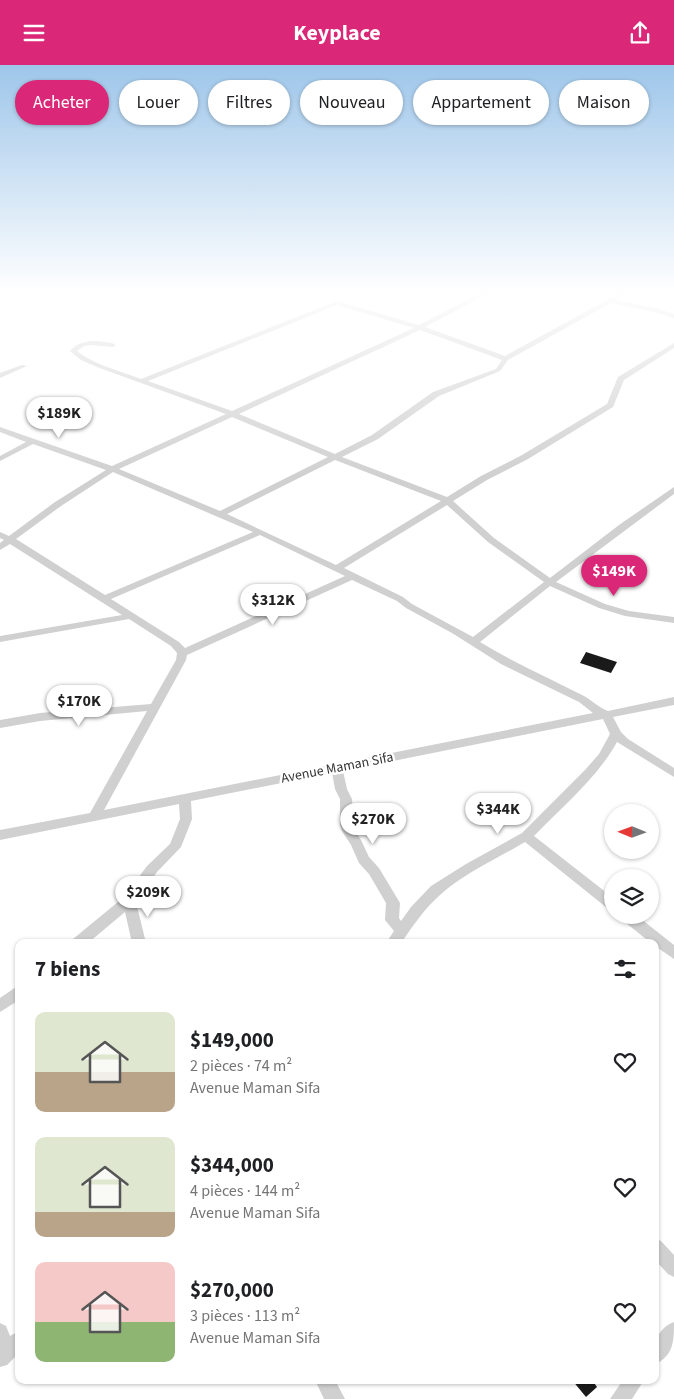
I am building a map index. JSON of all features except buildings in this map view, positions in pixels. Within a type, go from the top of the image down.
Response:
[{"type":"street","points":[[75,352],[83,359],[140,382],[232,414],[448,501],[491,540],[551,583],[602,606],[628,614],[674,620]]},
{"type":"street","points":[[140,382],[214,352]]},
{"type":"street","points":[[0,547],[58,504],[112,469],[367,352]]},
{"type":"street","points":[[487,352],[506,359]]},
{"type":"street","points":[[220,514],[375,437],[436,393],[498,370],[506,359],[518,352]]},
{"type":"street","points":[[336,569],[484,478],[525,457],[610,405],[621,379],[663,352]]},
{"type":"street","points":[[0,375],[24,366]]},
{"type":"street","points":[[0,429],[112,469],[220,514],[400,599],[473,641],[505,662],[583,700],[595,711],[606,714],[616,734],[630,747],[674,773]]},
{"type":"street","points":[[0,459],[32,441]]},
{"type":"street","points":[[473,641],[551,583],[611,534],[674,490]]},
{"type":"street","points":[[104,599],[260,532]]},
{"type":"street","points":[[0,535],[11,540],[181,648],[183,653],[181,660],[94,817]]},
{"type":"street","points":[[183,653],[353,576]]},
{"type":"street","points":[[0,639],[130,616]]},
{"type":"street","name":"Avenue Maman Sifa","points":[[0,835],[674,701]]},
{"type":"street","points":[[0,724],[40,717],[155,707]]},
{"type":"street","points":[[396,939],[416,911],[436,890],[471,867],[526,836],[599,762],[616,734]]},
{"type":"street","points":[[337,768],[341,789],[346,799],[348,831],[359,846],[364,860],[374,871],[393,903],[392,920],[402,930]]},
{"type":"street","points":[[83,939],[130,901],[152,869],[175,847],[186,819],[185,798]]},
{"type":"street","points":[[526,836],[604,898]]},
{"type":"street","points":[[130,901],[139,939]]},
{"type":"street","points":[[637,924],[656,939]]},
{"type":"street","points":[[659,941],[674,953]]},
{"type":"street","points":[[0,1006],[15,994]]},
{"type":"street","points":[[659,1251],[674,1267]]},
{"type":"street","points":[[659,1350],[674,1331]]},
{"type":"street","points":[[0,1332],[8,1350]]},
{"type":"street","points":[[326,1384],[335,1399]]},
{"type":"street","points":[[620,1399],[632,1384]]}]
